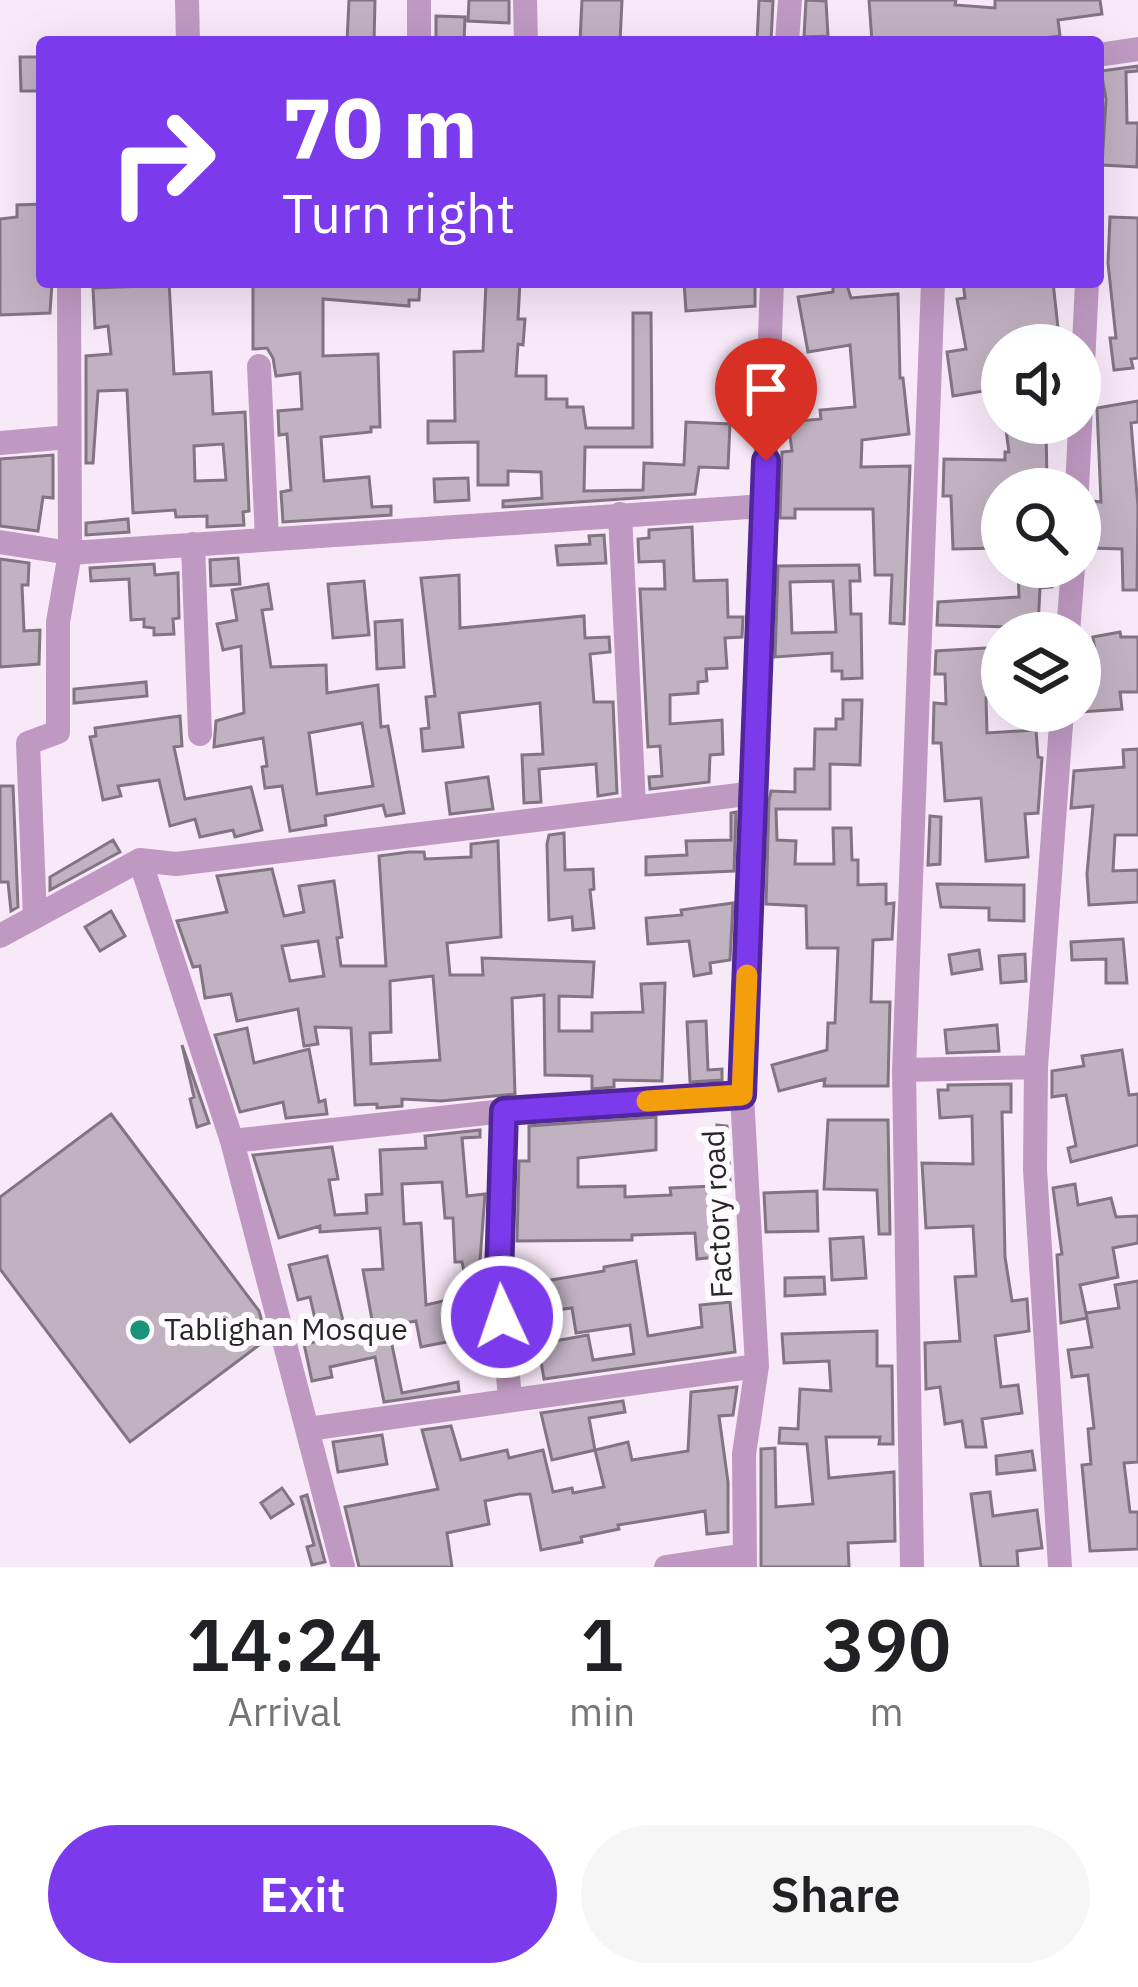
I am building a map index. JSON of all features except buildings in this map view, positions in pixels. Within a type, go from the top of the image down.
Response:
[{"type":"street","points":[[187,0],[188,36]]},
{"type":"street","points":[[419,0],[419,36]]},
{"type":"street","points":[[525,0],[526,36]]},
{"type":"street","points":[[787,36],[790,0]]},
{"type":"street","points":[[1104,54],[1138,49]]},
{"type":"street","points":[[35,917],[28,742],[58,732],[58,622],[70,553],[68,288]]},
{"type":"street","name":"Factory road","points":[[745,1561],[744,1454],[757,1366],[742,1095],[772,288]]},
{"type":"street","points":[[913,1567],[904,1070],[932,288]]},
{"type":"street","points":[[1078,468],[1088,288]]},
{"type":"street","points":[[259,366],[267,539]]},
{"type":"street","points":[[0,443],[69,437]]},
{"type":"street","points":[[0,542],[70,553],[765,506]]},
{"type":"street","points":[[620,514],[634,805]]},
{"type":"street","points":[[193,544],[200,734]]},
{"type":"street","points":[[1060,732],[1036,1067],[1035,1169],[1060,1567]]},
{"type":"street","points":[[0,936],[140,860],[176,864],[755,793]]},
{"type":"street","points":[[140,860],[232,1141],[343,1567]]},
{"type":"street","points":[[904,1070],[1036,1067]]},
{"type":"street","points":[[232,1141],[504,1111],[742,1095]]},
{"type":"street","points":[[504,1111],[499,1276],[510,1398]]},
{"type":"street","points":[[308,1429],[757,1366]]},
{"type":"street","points":[[666,1567],[745,1561]]},
{"type":"slow traffic","points":[[647,1101],[742,1095],[747,975]]},
{"type":"place","name":"Tablighan Mosque","points":[[140,1330]]},
{"type":"route","points":[[502,1317],[504,1111],[742,1095],[766,461]]}]
